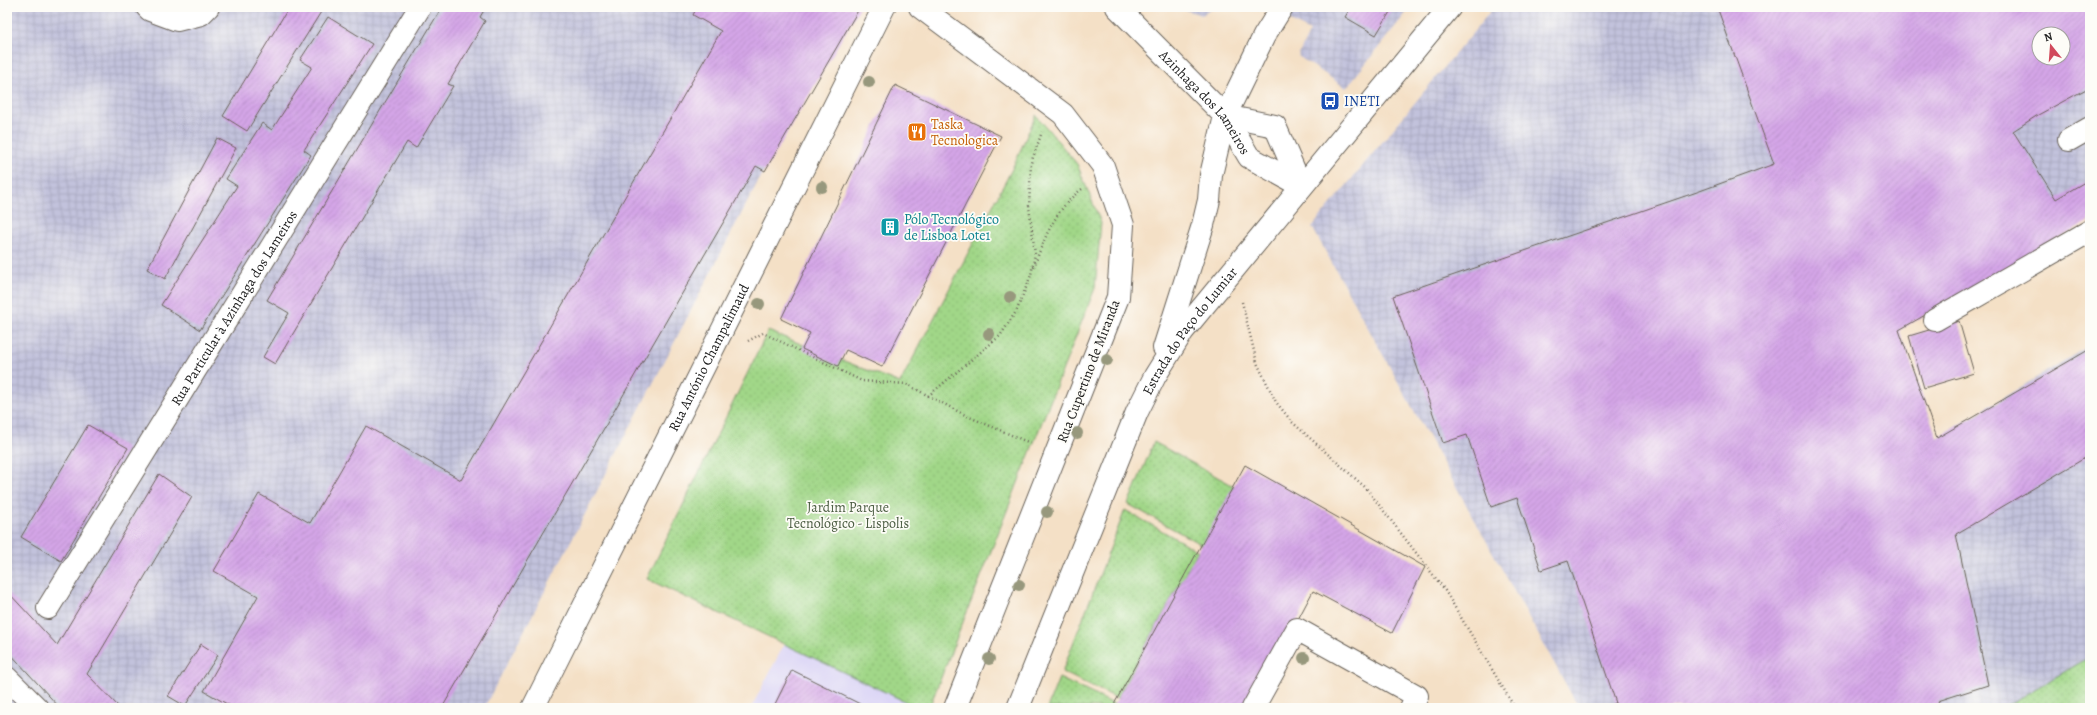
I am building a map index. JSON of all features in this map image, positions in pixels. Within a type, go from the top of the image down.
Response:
[{"type":"street","points":[[147,7],[150,10],[177,20],[201,14],[208,7]]},
{"type":"street","name":"Rua Particular à Azinhaga dos Lameiros","points":[[48,608],[420,7]]},
{"type":"street","name":"Rua António Champalimaud","points":[[532,708],[884,7]]},
{"type":"street","name":"Rua Cupertino de Miranda","points":[[920,7],[1064,114],[1103,166],[1123,225],[1118,297],[955,708]]},
{"type":"street","name":"Azinhaga dos Lameiros","points":[[1117,7],[1225,116],[1249,157],[1301,186]]},
{"type":"street","points":[[1155,376],[1203,226],[1209,200],[1211,175],[1225,116],[1264,36],[1282,7]]},
{"type":"street","name":"Estrada do Paço do Lumiar","points":[[1018,708],[1137,412],[1155,376],[1183,331],[1450,7]]},
{"type":"street","points":[[1225,116],[1275,126],[1301,186]]},
{"type":"street","points":[[2069,140],[2090,128]]},
{"type":"street","points":[[1936,320],[2090,231]]},
{"type":"street","points":[[1253,708],[1297,629],[1417,696],[1411,708]]},
{"type":"street","points":[[7,678],[37,708]]},
{"type":"path","points":[[1031,275],[1034,254],[1029,207],[1031,163],[1041,133],[1058,109]]},
{"type":"path","points":[[928,396],[1000,336],[1017,310],[1048,229],[1078,191],[1105,172]]},
{"type":"path","points":[[1233,269],[1257,363],[1276,402],[1292,422],[1366,488],[1444,589],[1515,708]]},
{"type":"path","points":[[763,333],[862,381],[906,384],[967,416],[1055,454]]},
{"type":"shaded area","points":[[7,7],[849,7],[484,708],[9,708],[7,706]]},
{"type":"shaded area","points":[[1175,7],[1215,7],[1202,15]]},
{"type":"shaded area","points":[[1263,7],[1411,7],[1346,88],[1298,56],[1310,31]]},
{"type":"shaded area","points":[[1494,7],[2090,7],[2090,214],[1899,330],[1937,438],[2090,345],[2090,708],[1579,708],[1312,227]]},
{"type":"shaded area","points":[[785,643],[919,708],[751,708]]},
{"type":"green space","name":"Jardim Parque Tecnológico - Lispolis","points":[[1036,115],[1077,164],[1101,223],[1095,288],[929,708],[919,708],[647,579],[768,331],[900,383],[1012,169]]},
{"type":"green space","points":[[1154,442],[1234,486],[1202,545],[1128,504]]},
{"type":"green space","points":[[1125,510],[1198,551],[1117,698],[1062,672]]},
{"type":"green space","points":[[2090,657],[2090,708],[2002,708]]},
{"type":"green space","points":[[1059,678],[1114,704],[1112,708],[1047,708]]},
{"type":"building","points":[[289,7],[324,7],[247,131],[223,116]]},
{"type":"building","points":[[442,7],[486,7],[480,17],[485,21],[448,84],[453,86],[416,148],[407,142],[275,364],[263,357],[289,313],[267,300]]},
{"type":"building","points":[[697,7],[860,7],[765,171],[756,166],[442,708],[234,708],[204,691],[258,596],[214,571],[259,494],[310,523],[366,426],[461,480],[721,31],[693,15]]},
{"type":"building","points":[[1351,7],[1393,7],[1376,35],[1345,17]]},
{"type":"building","points":[[1717,7],[2090,7],[2090,87],[2038,115],[2013,131],[2056,199],[2090,179],[2090,221],[1899,330],[1937,438],[2090,349],[2090,455],[1956,534],[1988,685],[1938,701],[1940,705],[1932,708],[1603,708],[1616,703],[1568,561],[1541,570],[1517,498],[1491,507],[1467,435],[1443,443],[1393,296],[1697,192],[1774,164]]},
{"type":"building","points":[[328,17],[372,44],[304,150],[311,155],[200,330],[161,305],[237,186],[226,179],[262,123],[272,130],[312,67],[300,60]]},
{"type":"building","name":"Pólo Tecnológico de Lisboa Lote1","points":[[895,85],[1001,136],[882,367],[846,350],[838,366],[802,349],[810,333],[781,319]]},
{"type":"building","points":[[217,138],[236,148],[165,279],[147,269]]},
{"type":"building","points":[[1959,321],[1974,373],[1924,388],[1909,336]]},
{"type":"building","points":[[88,425],[128,448],[61,561],[21,537]]},
{"type":"building","points":[[1245,465],[1425,567],[1392,633],[1313,591],[1251,708],[1112,708]]},
{"type":"building","points":[[159,474],[192,497],[87,674],[120,708],[60,708],[7,650],[7,591],[57,645]]},
{"type":"building","points":[[201,644],[218,655],[185,706],[168,696]]},
{"type":"building","points":[[792,670],[868,708],[773,708]]},
{"type":"place","name":"INETI","points":[[1330,101]]},
{"type":"place","name":"Taska Tecnologica","points":[[917,132]]},
{"type":"place","name":"Pólo Tecnológico de Lisboa Lote1","points":[[890,227]]}]
